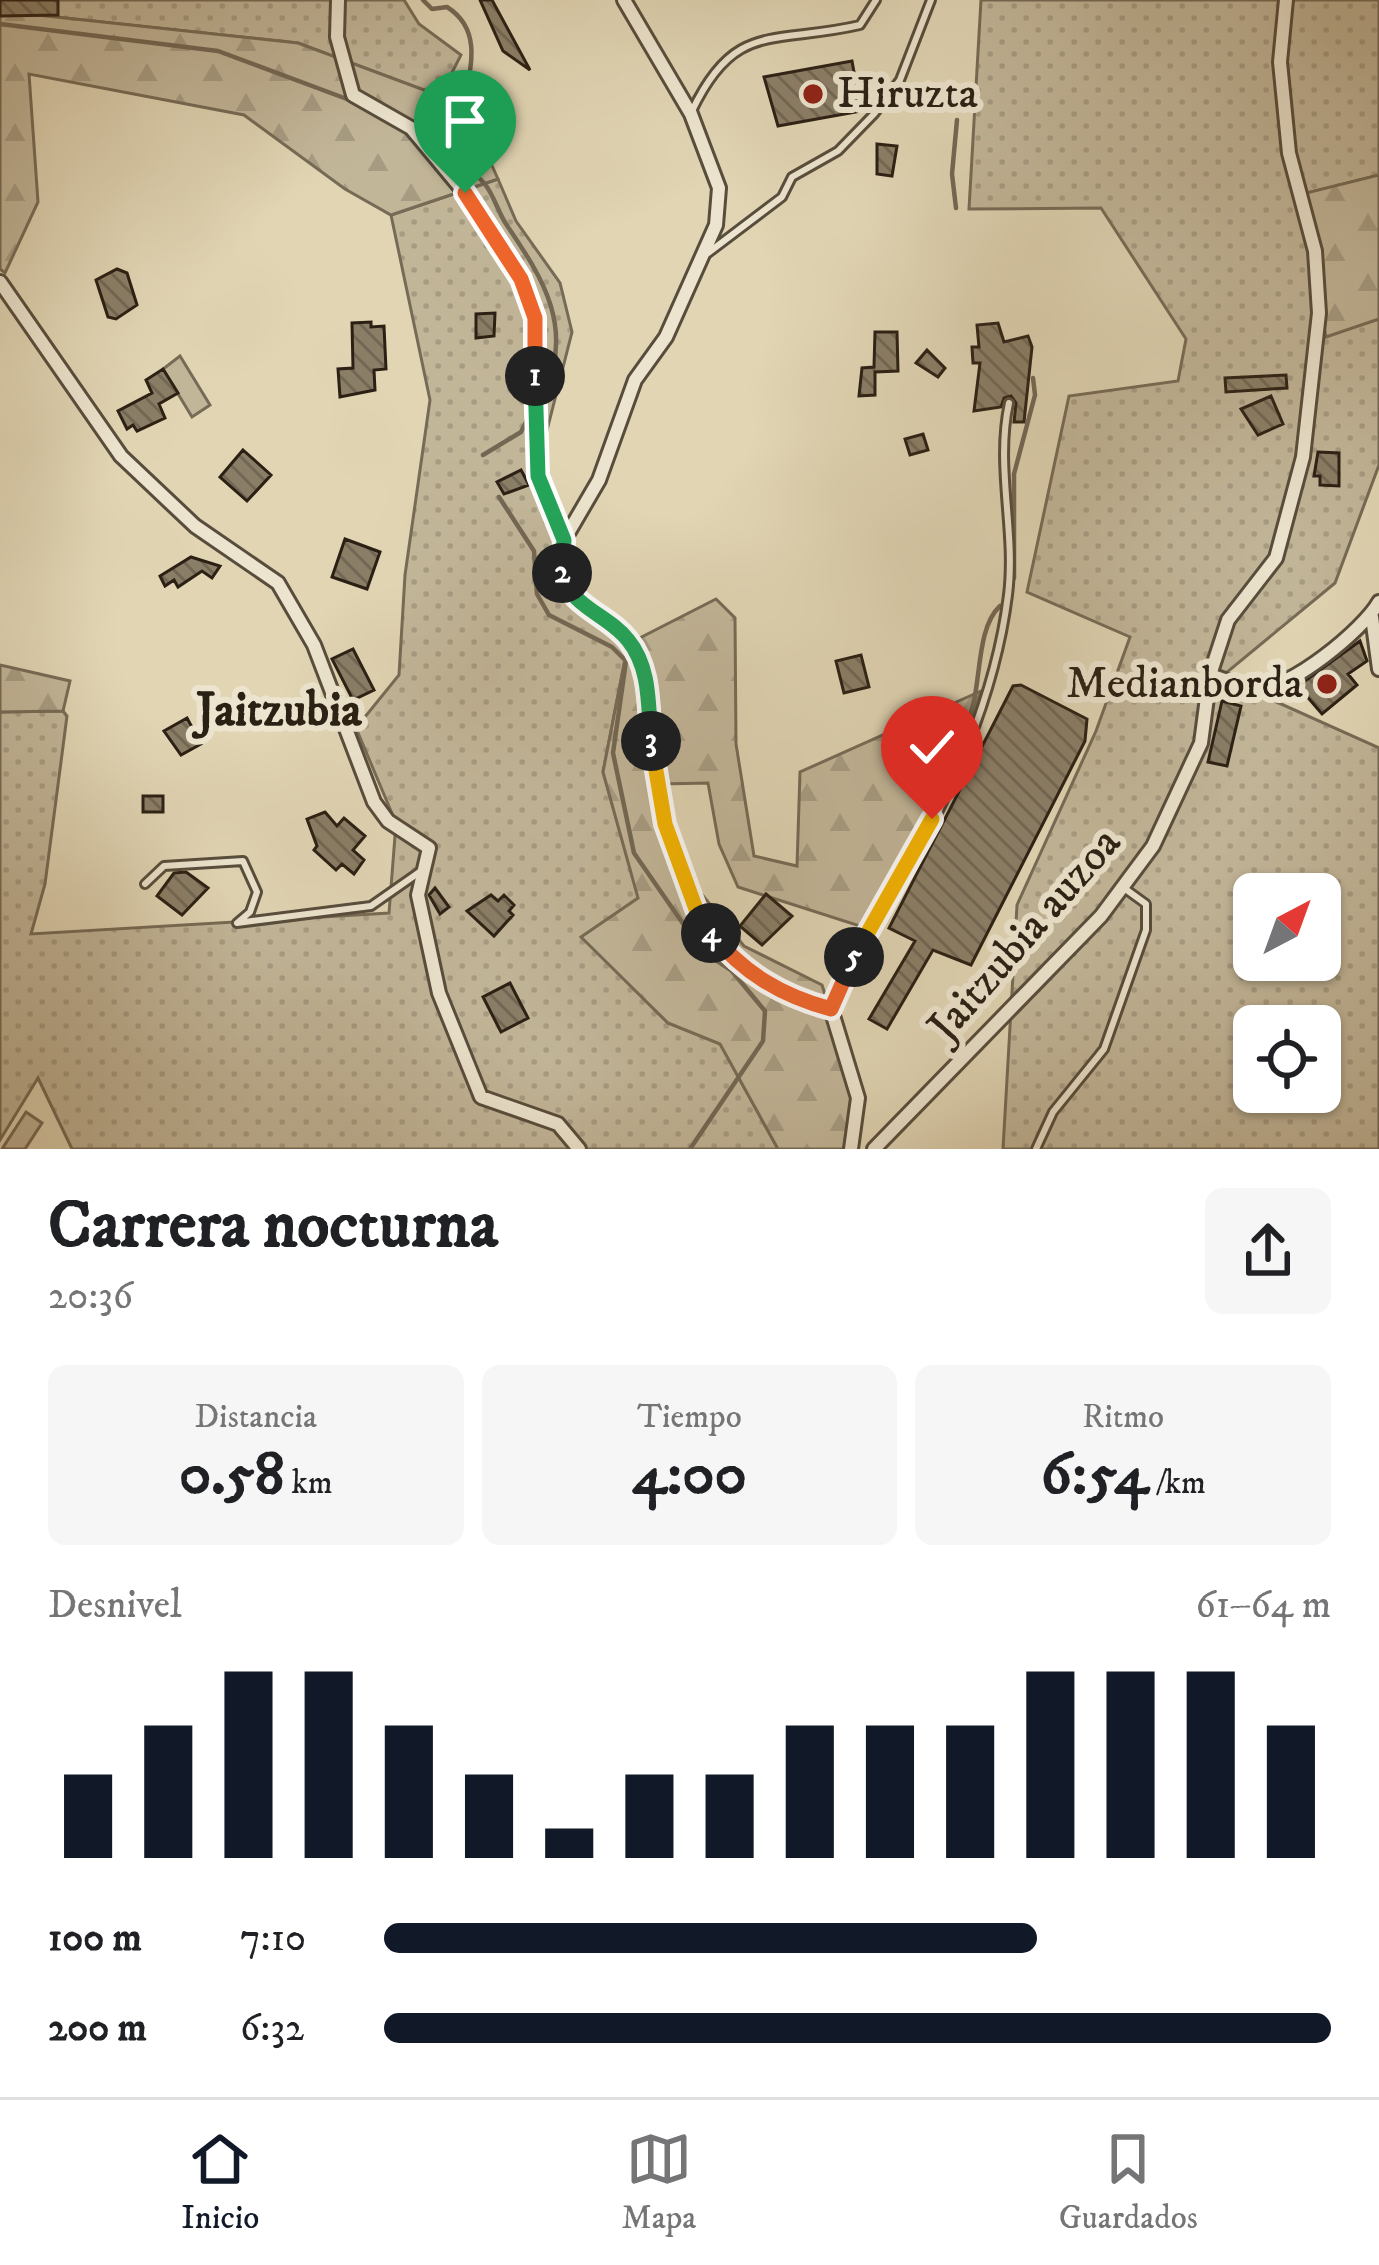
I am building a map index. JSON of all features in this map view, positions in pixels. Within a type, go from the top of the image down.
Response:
[{"type":"street","points":[[338,0],[337,37],[353,95],[411,128],[465,193],[521,279],[535,318],[538,476],[564,540],[563,580],[573,596],[627,638],[644,666],[665,824],[700,920],[735,964],[795,999],[831,1009],[858,1098],[851,1149]]},
{"type":"street","points":[[564,540],[599,480],[635,380],[667,337],[716,226],[719,188],[691,114],[624,0]]},
{"type":"street","name":"Jaitzubia auzoa","points":[[874,1149],[978,1047],[1124,888],[1153,846],[1201,743],[1210,675],[1228,620],[1276,558],[1303,457],[1319,313],[1315,251],[1288,153],[1280,62],[1286,0]]},
{"type":"street","points":[[0,282],[121,456],[195,526],[278,584],[314,645],[374,802],[388,820],[429,848],[418,895],[430,954],[440,993],[482,1097],[558,1124],[579,1149]]},
{"type":"street","points":[[1210,675],[1258,689],[1291,680],[1372,616],[1379,602]]},
{"type":"street","points":[[1372,616],[1379,669]]},
{"type":"lane","points":[[691,114],[724,55],[748,43],[860,25],[876,0]]},
{"type":"lane","points":[[706,256],[730,232],[782,196],[792,177],[838,151],[874,114],[900,80],[931,0]]},
{"type":"lane","points":[[831,1009],[853,959],[957,774],[979,718],[1009,592],[1002,433],[1009,403]]},
{"type":"lane","points":[[145,884],[164,866],[243,861],[257,892],[250,912],[237,922],[370,906],[428,865]]},
{"type":"lane","points":[[1036,1149],[1053,1112],[1104,1049],[1146,930],[1146,904],[1124,888]]},
{"type":"green space","points":[[0,0],[404,0],[419,24],[461,55],[440,96],[298,43],[0,11]]},
{"type":"green space","points":[[981,0],[1379,0],[1379,175],[1299,195],[1326,336],[1379,319],[1379,465],[1335,583],[1221,677],[1379,748],[1379,1149],[1003,1149],[1017,905],[1096,731],[1130,637],[1027,592],[1069,396],[1178,381],[1186,339],[1101,208],[969,209]]},
{"type":"green space","points":[[0,11],[298,43],[440,96],[476,130],[498,179],[391,215],[345,189],[244,115],[29,74],[38,202],[5,273],[0,269]]},
{"type":"green space","points":[[1379,175],[1379,319],[1326,337],[1298,195]]},
{"type":"green space","points":[[498,179],[516,221],[560,283],[572,332],[542,450],[576,595],[628,644],[603,772],[639,898],[582,937],[668,1023],[720,1043],[778,1149],[72,1149],[38,1078],[0,1140],[0,712],[63,711],[67,716],[45,884],[31,934],[389,913],[396,823],[356,728],[399,675],[405,575],[430,400],[391,215]]},
{"type":"green space","points":[[180,356],[210,405],[192,417],[163,369]]},
{"type":"green space","points":[[716,599],[735,618],[736,744],[754,856],[797,866],[800,772],[981,691],[949,776],[869,929],[738,887],[719,844],[708,783],[659,784],[673,859],[744,946],[822,985],[851,1087],[843,1149],[778,1149],[720,1044],[668,1023],[581,937],[638,898],[603,772],[628,644]]},
{"type":"green space","points":[[0,665],[70,681],[63,711],[0,712]]},
{"type":"green space","points":[[26,1112],[42,1123],[25,1149],[2,1149]]},
{"type":"building","points":[[0,0],[58,0],[58,15],[0,16]]},
{"type":"building","points":[[480,0],[492,0],[530,70],[503,51]]},
{"type":"building","name":"Hiruzta","points":[[852,61],[861,111],[778,126],[764,77]]},
{"type":"building","points":[[877,144],[897,146],[892,176],[877,174]]},
{"type":"building","points":[[117,269],[127,273],[137,305],[116,319],[108,317],[96,280]]},
{"type":"building","points":[[495,313],[494,336],[476,338],[476,314]]},
{"type":"building","points":[[371,322],[371,327],[384,326],[386,369],[374,370],[375,390],[340,397],[338,369],[353,368],[352,323]]},
{"type":"building","points":[[998,323],[1004,342],[1028,336],[1032,347],[1024,422],[1014,422],[1016,403],[1011,396],[1004,398],[1001,407],[974,411],[980,363],[973,363],[972,347],[979,347],[977,325]]},
{"type":"building","points":[[875,332],[897,332],[898,371],[875,372],[875,395],[859,396],[862,368],[874,367]]},
{"type":"building","points":[[927,350],[945,368],[938,377],[916,363]]},
{"type":"building","points":[[163,369],[178,393],[159,404],[165,418],[137,431],[133,425],[127,429],[118,411],[152,393],[146,380]]},
{"type":"building","points":[[1286,375],[1287,388],[1226,392],[1225,378]]},
{"type":"building","points":[[1271,396],[1283,424],[1258,435],[1241,409]]},
{"type":"building","points":[[923,434],[928,450],[910,455],[905,439]]},
{"type":"building","points":[[243,450],[271,475],[247,501],[220,477]]},
{"type":"building","points":[[1318,452],[1339,453],[1339,486],[1320,485],[1320,476],[1314,476]]},
{"type":"building","points":[[521,470],[529,485],[504,494],[497,482]]},
{"type":"building","points":[[345,539],[380,552],[367,589],[332,577]]},
{"type":"building","points":[[191,557],[220,566],[212,578],[202,571],[178,587],[174,580],[165,586],[160,576]]},
{"type":"building","name":"Medianborda","points":[[1360,641],[1367,661],[1348,674],[1357,685],[1322,714],[1298,686]]},
{"type":"building","points":[[353,649],[374,690],[353,700],[332,659]]},
{"type":"building","points":[[861,655],[869,687],[844,693],[836,661]]},
{"type":"building","points":[[1021,685],[1087,719],[1085,741],[971,965],[933,950],[887,1029],[869,1019],[915,941],[889,928],[1013,686]]},
{"type":"building","points":[[1222,701],[1241,706],[1227,766],[1208,762]]},
{"type":"building","points":[[187,718],[201,744],[181,755],[164,731]]},
{"type":"building","points":[[143,796],[163,796],[163,812],[143,812]]},
{"type":"building","points":[[325,812],[337,826],[344,818],[365,836],[353,850],[364,860],[354,874],[342,864],[336,870],[314,850],[317,846],[307,819]]},
{"type":"building","points":[[186,872],[208,888],[182,915],[157,896],[174,873]]},
{"type":"building","points":[[435,888],[449,907],[440,914],[429,895]]},
{"type":"building","points":[[766,894],[792,916],[762,945],[740,926]]},
{"type":"building","points":[[491,895],[498,901],[504,895],[514,905],[509,911],[513,915],[494,936],[467,911]]},
{"type":"building","points":[[510,983],[528,1018],[501,1032],[483,997]]},
{"type":"waterway","points":[[423,0],[432,9],[447,7],[468,33],[471,65],[460,132],[454,137],[532,265],[551,306],[556,349],[543,398]]},
{"type":"waterway","points":[[0,24],[218,51],[355,102]]},
{"type":"waterway","points":[[956,208],[952,174],[957,120]]},
{"type":"waterway","points":[[442,151],[462,163]]},
{"type":"waterway","points":[[1014,578],[1014,474],[1035,395],[1033,378]]},
{"type":"waterway","points":[[483,455],[521,432],[531,412]]},
{"type":"waterway","points":[[499,497],[534,551],[537,594],[549,615],[612,647],[626,661],[613,753],[634,853],[702,951],[731,970],[765,1011],[763,1041],[690,1149]]},
{"type":"waterway","points":[[849,957],[948,773],[972,709],[987,627],[1000,606]]},
{"type":"place","name":"Hiruzta","points":[[813,94]]},
{"type":"place","name":"Medianborda","points":[[1327,684]]},
{"type":"district","name":"Jaitzubia","points":[[279,711]]},
{"type":"route","points":[[465,193],[521,279],[535,318],[535,451],[538,476],[564,540],[563,580],[573,596],[627,638],[644,666],[665,824],[700,920],[735,964],[795,999],[831,1009],[853,959],[900,884],[932,819]]}]
